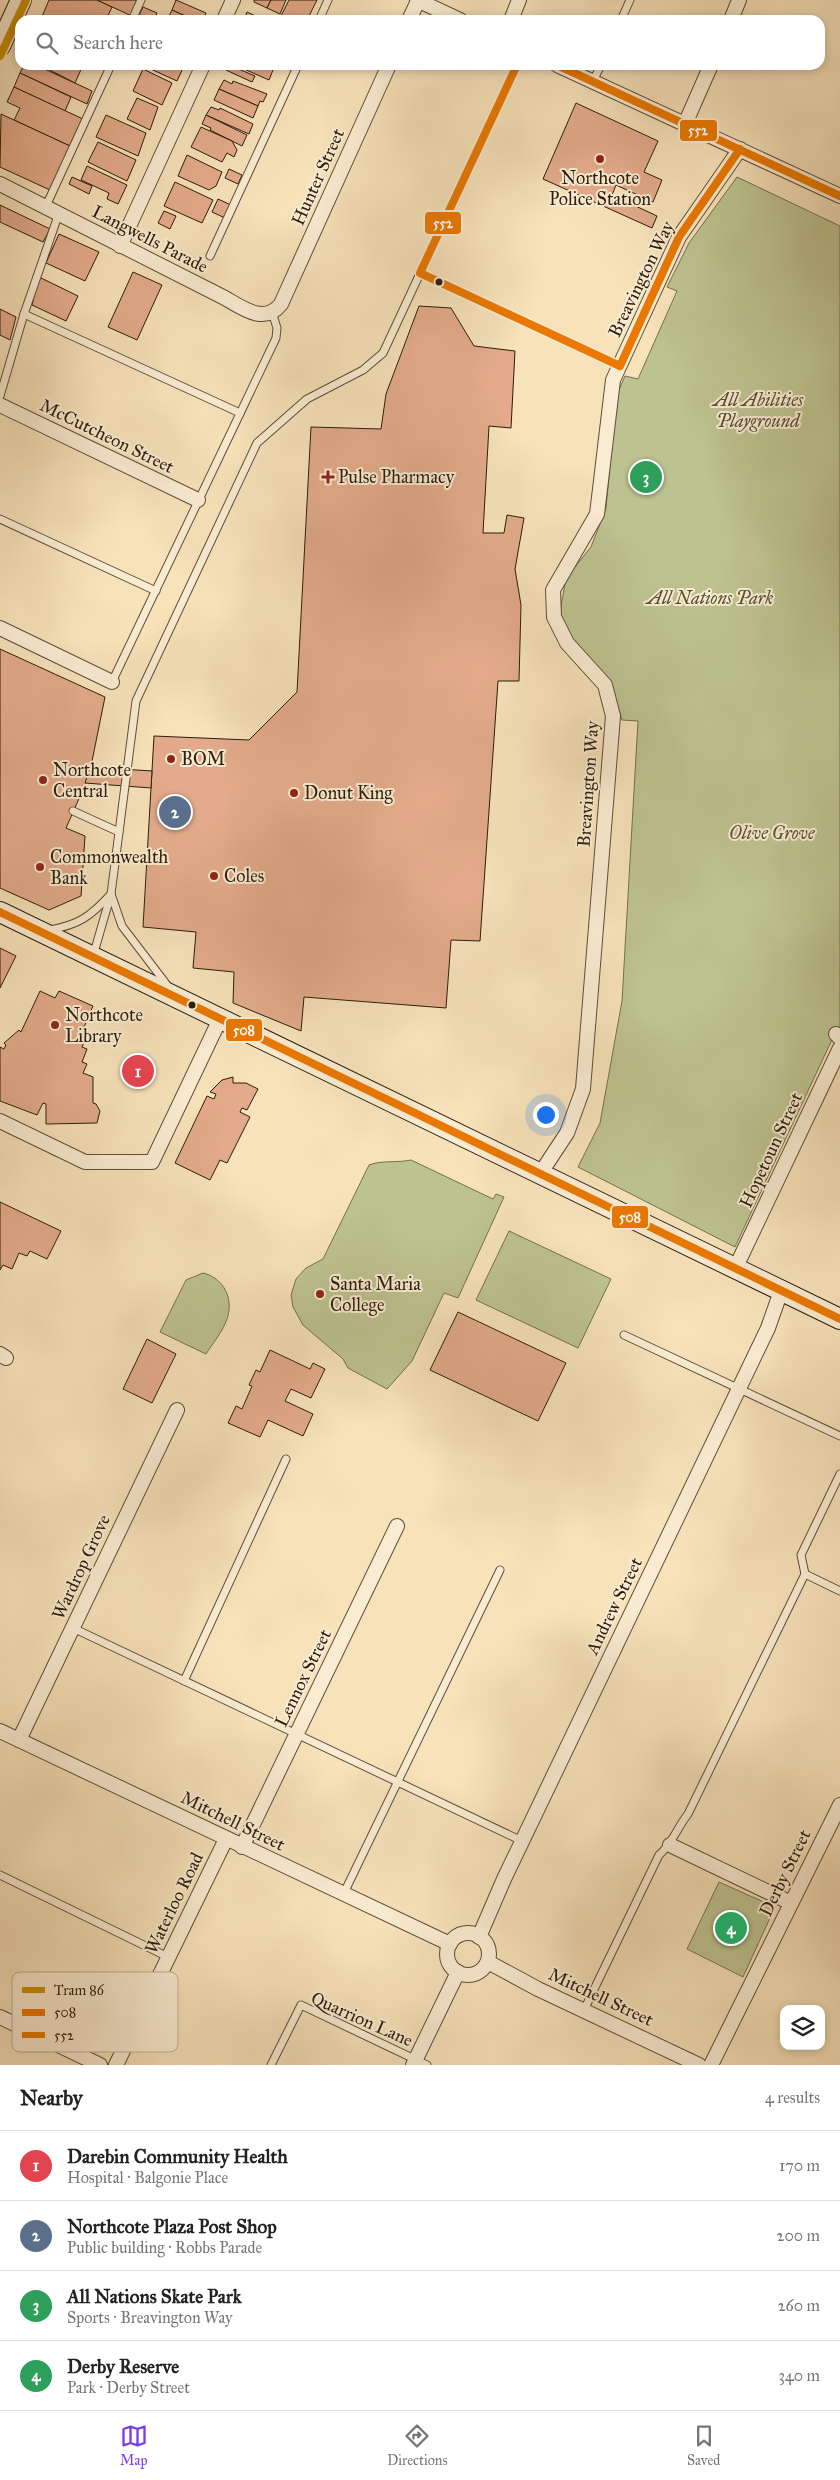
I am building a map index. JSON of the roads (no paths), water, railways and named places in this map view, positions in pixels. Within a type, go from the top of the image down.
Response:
[{"type":"street","points":[[0,46],[21,0]]},
{"type":"street","points":[[226,15],[233,0]]},
{"type":"street","points":[[411,15],[417,0],[449,15]]},
{"type":"street","points":[[513,15],[520,0]]},
{"type":"street","points":[[733,15],[739,0]]},
{"type":"street","points":[[120,246],[201,70]]},
{"type":"street","name":"Hunter Street","points":[[276,308],[387,70]]},
{"type":"street","points":[[568,70],[840,196]]},
{"type":"street","points":[[685,124],[709,70]]},
{"type":"street","name":"Breavington Way","points":[[540,1174],[567,1133],[583,1089],[613,716],[605,685],[567,643],[554,617],[553,590],[597,514],[613,380],[679,237],[740,149]]},
{"type":"street","name":"Langwells Parade","points":[[0,184],[225,298],[244,310],[259,314],[276,308]]},
{"type":"street","name":"McCutcheon Street","points":[[0,405],[198,500]]},
{"type":"street","points":[[0,628],[112,682]]},
{"type":"street","points":[[0,912],[840,1319]]},
{"type":"street","points":[[0,1121],[85,1162],[152,1162],[220,1018]]},
{"type":"street","name":"Hopetoun Street","points":[[735,1269],[840,1048]]},
{"type":"street","name":"Andrew Street","points":[[479,1937],[494,1898],[768,1328],[781,1291]]},
{"type":"street","name":"Wardrop Grove","points":[[19,1740],[177,1410]]},
{"type":"street","name":"Lennox Street","points":[[242,1847],[397,1526]]},
{"type":"street","name":"Mitchell Street","points":[[0,1731],[450,1944]]},
{"type":"street","name":"Derby Street","points":[[710,2065],[840,1805]]},
{"type":"street","name":"Waterloo Road","points":[[161,1972],[226,1839]]},
{"type":"street","points":[[670,1846],[791,1903]]},
{"type":"street","points":[[468,1934],[479,1937],[488,1948],[488,1962],[479,1972],[472,1975],[458,1972],[449,1962],[450,1944],[461,1935],[468,1934]]},
{"type":"street","name":"Mitchell Street","points":[[488,1962],[699,2065]]},
{"type":"street","points":[[419,2063],[458,1972]]},
{"type":"street","points":[[0,2017],[12,2023]]},
{"type":"street","points":[[73,2052],[100,2065]]},
{"type":"street","name":"Waterloo Road","points":[[116,2065],[122,2052]]},
{"type":"lane","points":[[134,15],[141,0]]},
{"type":"lane","points":[[321,15],[328,0]]},
{"type":"lane","points":[[623,15],[630,0]]},
{"type":"lane","points":[[0,396],[52,209],[109,70]]},
{"type":"lane","points":[[210,256],[296,70]]},
{"type":"lane","points":[[93,956],[111,894],[136,701],[257,443],[307,399],[363,370],[377,360],[386,347],[515,70]]},
{"type":"lane","points":[[593,82],[598,70]]},
{"type":"lane","points":[[420,273],[620,366]]},
{"type":"lane","points":[[112,682],[276,338],[276,308]]},
{"type":"lane","points":[[24,314],[240,413]]},
{"type":"lane","points":[[0,519],[156,591]]},
{"type":"lane","points":[[73,811],[119,832]]},
{"type":"lane","points":[[41,932],[77,923],[93,914],[111,894]]},
{"type":"lane","points":[[111,894],[122,926],[177,997]]},
{"type":"lane","points":[[624,1335],[840,1436]]},
{"type":"lane","points":[[184,1681],[286,1459]]},
{"type":"lane","points":[[584,2010],[659,1855],[670,1846],[805,1574],[801,1555],[840,1474]]},
{"type":"lane","points":[[343,1895],[500,1570]]},
{"type":"lane","points":[[805,1574],[840,1591]]},
{"type":"lane","points":[[73,1628],[522,1841]]},
{"type":"lane","points":[[0,1875],[168,1958]]},
{"type":"lane","name":"Quarrion Lane","points":[[271,2065],[300,2005],[419,2063]]},
{"type":"tram line","name":"86","points":[[19,15],[26,0]]},
{"type":"tram line","name":"86","points":[[0,56],[15,24]]},
{"type":"place","name":"Northcote Police Station","points":[[600,159]]},
{"type":"place","name":"Pulse Pharmacy","points":[[328,477]]},
{"type":"place","name":"All Nations Skate Park","points":[[646,477]]},
{"type":"place","name":"BOM","points":[[171,759]]},
{"type":"place","name":"Northcote Central","points":[[43,780]]},
{"type":"place","name":"Donut King","points":[[294,793]]},
{"type":"place","name":"Northcote Plaza Post Shop","points":[[175,812]]},
{"type":"place","name":"Commonwealth Bank","points":[[40,867]]},
{"type":"place","name":"Coles","points":[[214,876]]},
{"type":"place","name":"Northcote Library","points":[[55,1025]]},
{"type":"place","name":"Darebin Community Health","points":[[138,1071]]},
{"type":"place","name":"Santa Maria College","points":[[320,1294]]},
{"type":"place","name":"Derby Reserve","points":[[731,1928]]},
{"type":"park label","name":"All Abilities Playground","points":[[758,410]]},
{"type":"park label","name":"All Nations Park","points":[[710,598]]},
{"type":"park label","name":"Olive Grove","points":[[772,833]]}]
